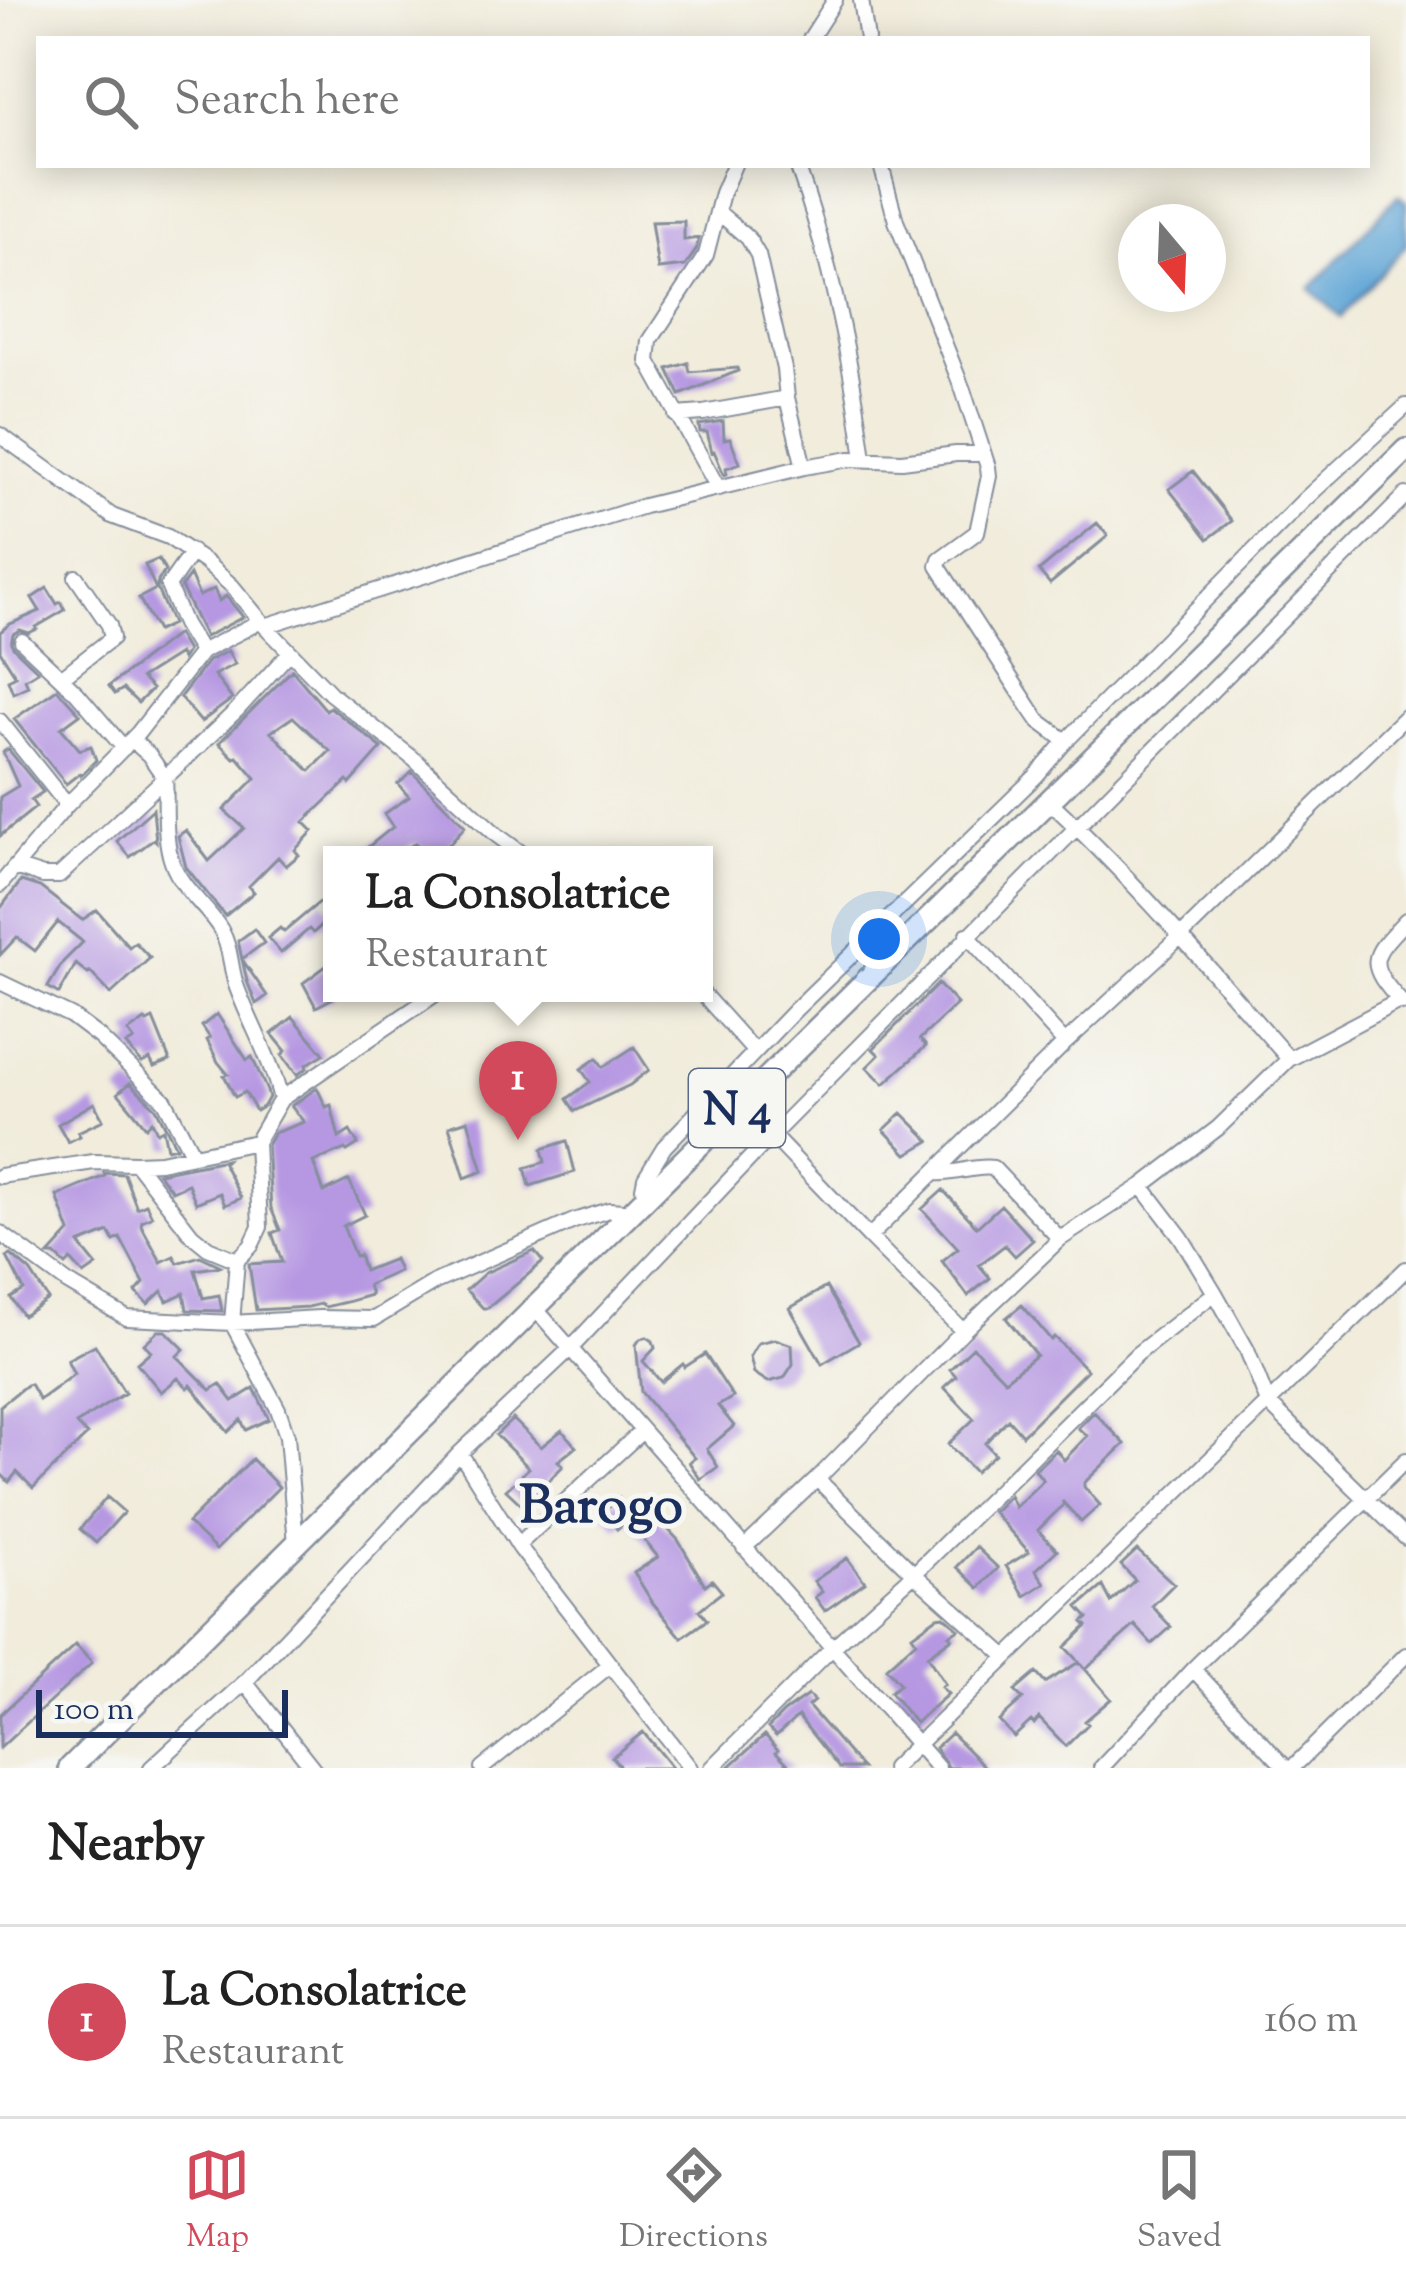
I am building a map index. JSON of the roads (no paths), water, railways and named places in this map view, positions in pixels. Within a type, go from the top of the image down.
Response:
[{"type":"highway","name":"N 4","points":[[70,1768],[1406,450]]},
{"type":"street","points":[[812,36],[835,0]]},
{"type":"street","points":[[861,0],[867,36]]},
{"type":"street","points":[[718,488],[648,361],[647,351],[706,254],[733,168]]},
{"type":"street","points":[[798,168],[821,235],[848,346],[864,459]]},
{"type":"street","points":[[881,168],[896,221],[963,389],[989,476],[977,532],[940,559],[938,566],[1030,709],[1066,741]]},
{"type":"street","points":[[718,212],[748,238],[758,255],[803,467]]},
{"type":"street","points":[[676,415],[787,398]]},
{"type":"street","points":[[0,1233],[127,1318],[232,1323],[374,1319],[435,1282],[574,1221],[638,1207],[645,1178],[664,1147],[754,1051],[1036,776],[1304,500],[1406,406]]},
{"type":"street","points":[[0,435],[112,516],[169,537],[192,552],[232,586],[331,694],[416,760],[512,846]]},
{"type":"street","points":[[0,885],[128,744],[201,652],[263,623],[644,506],[803,467],[983,454]]},
{"type":"street","points":[[151,1768],[245,1682],[460,1453],[571,1349],[967,935],[1406,495]]},
{"type":"street","points":[[192,552],[168,586],[201,652]]},
{"type":"street","points":[[62,677],[112,638],[111,628],[76,578]]},
{"type":"street","points":[[22,641],[128,744],[149,755],[165,778],[171,861],[180,881],[226,939],[237,985],[266,1050],[281,1099]]},
{"type":"street","points":[[15,867],[59,876],[238,710],[290,652]]},
{"type":"street","points":[[868,1237],[1406,716]]},
{"type":"street","points":[[0,722],[67,806]]},
{"type":"street","points":[[1049,800],[1288,1059]]},
{"type":"street","points":[[744,1548],[1060,1239],[1142,1186],[1218,1128],[1288,1059],[1402,1004],[1381,978],[1375,957],[1406,920]]},
{"type":"street","points":[[967,935],[1065,1043]]},
{"type":"street","points":[[0,982],[70,1016],[99,1037],[165,1101],[193,1155]]},
{"type":"street","points":[[296,1544],[286,1436],[278,1408],[232,1323],[237,1260],[260,1227],[256,1142],[281,1099],[424,1002]]},
{"type":"street","points":[[710,1002],[754,1051]]},
{"type":"street","points":[[742,1104],[963,1330]]},
{"type":"street","points":[[0,1176],[94,1162],[160,1162],[256,1142]]},
{"type":"street","points":[[136,1162],[192,1235],[237,1260]]},
{"type":"street","points":[[935,1173],[993,1168],[1060,1239]]},
{"type":"street","points":[[1142,1186],[1181,1237],[1215,1294],[1268,1403],[1406,1538]]},
{"type":"street","points":[[893,1768],[1406,1269]]},
{"type":"street","points":[[712,1768],[1137,1354],[1215,1294]]},
{"type":"street","points":[[534,1307],[938,1768]]},
{"type":"street","points":[[518,1545],[642,1431]]},
{"type":"street","points":[[460,1453],[518,1545],[689,1768]]},
{"type":"street","points":[[1101,1768],[1192,1670],[1406,1460]]},
{"type":"street","points":[[817,1479],[1007,1657]]},
{"type":"street","points":[[1192,1670],[1289,1768],[1406,1655]]},
{"type":"street","points":[[482,1768],[610,1666]]},
{"type":"street","points":[[245,1682],[314,1768]]},
{"type":"water","points":[[1398,195],[1406,202],[1406,246],[1341,317],[1310,289]]},
{"type":"place","name":"La Consolatrice","points":[[518,1140]]},
{"type":"district","name":"Barogo","points":[[601,1503]]}]
